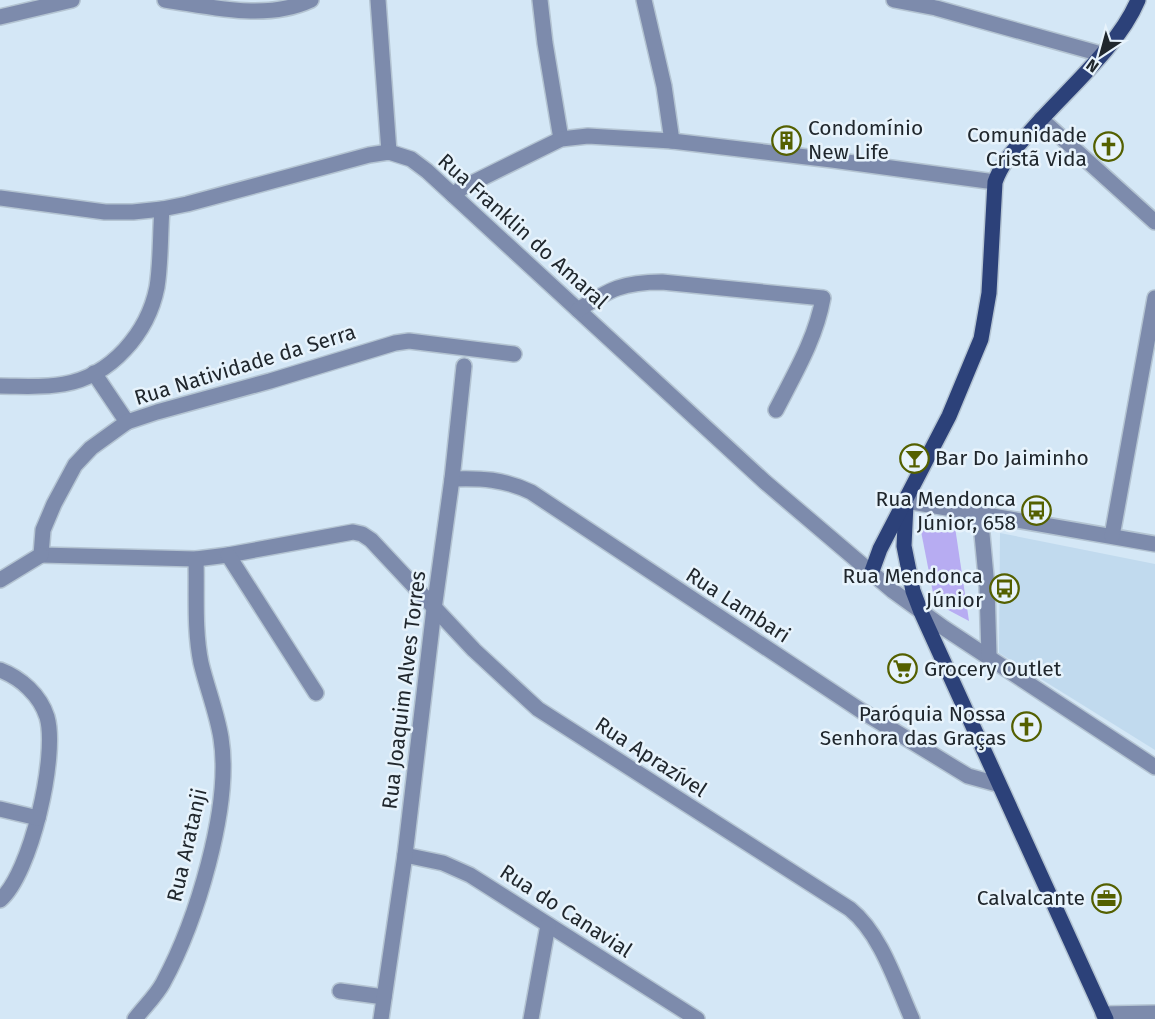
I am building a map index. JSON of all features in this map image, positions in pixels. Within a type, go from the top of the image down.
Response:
[{"type":"main road","points":[[872,571],[880,549],[949,416],[981,339],[989,293],[994,182],[1005,160],[1126,24],[1138,0]]},
{"type":"main road","points":[[906,501],[904,546],[913,591],[921,612],[997,784],[1105,1016]]},
{"type":"street","points":[[0,17],[72,0]]},
{"type":"street","points":[[165,0],[285,9],[311,0]]},
{"type":"street","points":[[0,198],[105,212],[162,209],[277,181],[369,155],[389,152],[378,0]]},
{"type":"street","points":[[540,0],[561,139]]},
{"type":"street","points":[[644,0],[664,86],[672,141]]},
{"type":"street","points":[[894,0],[936,8],[1101,54]]},
{"type":"street","points":[[1041,118],[1155,222]]},
{"type":"street","points":[[453,195],[492,172],[561,139],[588,136],[672,141],[994,182]]},
{"type":"street","name":"Rua Franklin do Amaral","points":[[389,152],[411,159],[427,171],[765,482],[921,612],[1155,767]]},
{"type":"street","points":[[0,386],[39,387],[66,384],[94,373],[127,347],[141,329],[151,309],[157,286],[162,209]]},
{"type":"street","points":[[578,310],[620,286],[638,282],[662,282],[823,298],[807,350],[776,410]]},
{"type":"street","points":[[1112,536],[1155,298]]},
{"type":"street","name":"Rua Natividade da Serra","points":[[41,555],[43,530],[75,465],[91,448],[127,422],[157,411],[270,381],[389,344],[409,341],[514,354]]},
{"type":"street","name":"Rua Joaquim Alves Torres","points":[[381,1019],[405,855],[464,366]]},
{"type":"street","points":[[94,373],[127,422]]},
{"type":"street","name":"Rua Lambari","points":[[452,479],[485,478],[514,484],[531,492],[860,710],[968,776],[997,784]]},
{"type":"street","points":[[906,501],[1155,544]]},
{"type":"street","points":[[980,513],[987,587],[988,656]]},
{"type":"street","name":"Rua Aprazível","points":[[228,555],[353,532],[362,534],[371,540],[474,650],[538,709],[863,919],[873,935],[912,1019]]},
{"type":"street","points":[[0,580],[41,555],[196,559],[228,555],[316,693]]},
{"type":"street","name":"Rua Aratanji","points":[[135,1019],[162,985],[193,914],[220,809],[224,773],[221,737],[201,662],[197,631],[196,559]]},
{"type":"street","points":[[0,670],[26,685],[39,699],[47,717],[50,736],[38,818],[28,853],[13,884],[0,900]]},
{"type":"street","points":[[0,809],[38,818]]},
{"type":"street","name":"Rua do Canavial","points":[[405,855],[443,863],[470,875],[697,1019]]},
{"type":"street","points":[[531,1019],[548,925]]},
{"type":"street","points":[[340,991],[384,997]]},
{"type":"street","points":[[1105,1016],[1155,1013]]},
{"type":"shaded area","points":[[919,521],[955,527],[969,621],[935,603]]},
{"type":"shaded area","points":[[1000,533],[1155,564],[1155,750],[999,653]]},
{"type":"place","name":"Condomínio New Life","points":[[787,140]]},
{"type":"place","name":"Comunidade Cristã Vida","points":[[1108,147]]},
{"type":"place","name":"Bar Do Jaiminho","points":[[914,458]]},
{"type":"place","name":"Rua Mendonca Júnior, 658","points":[[1037,511]]},
{"type":"place","name":"Rua Mendonca Júnior","points":[[1004,588]]},
{"type":"place","name":"Grocery Outlet","points":[[903,669]]},
{"type":"place","name":"Paróquia Nossa Senhora das Graças","points":[[1027,726]]},
{"type":"place","name":"Calvalcante","points":[[1106,898]]}]
